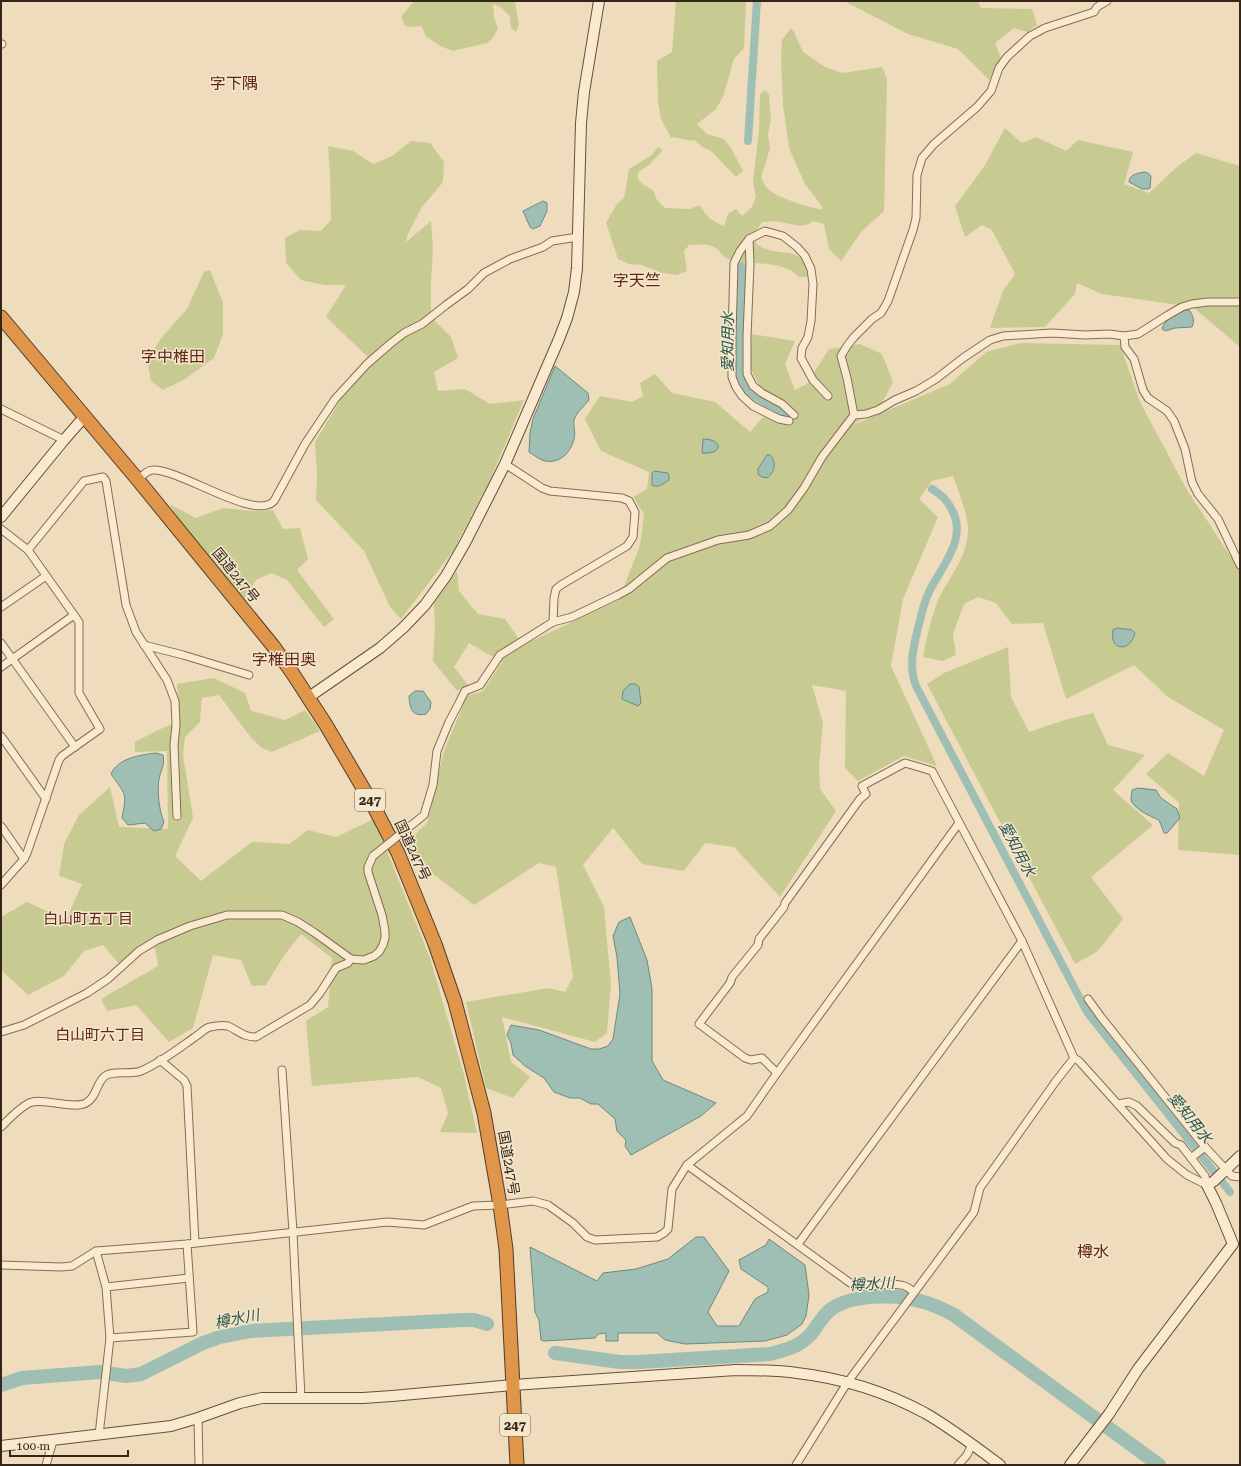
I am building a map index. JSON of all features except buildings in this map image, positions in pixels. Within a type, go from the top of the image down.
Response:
[{"type":"highway","name":"国道247号","points":[[1,317],[138,480],[274,647],[309,697],[373,805],[398,853],[435,944],[455,1002],[484,1113],[506,1249],[517,1465]]},
{"type":"street","points":[[309,697],[380,648],[403,628],[425,604],[446,576],[466,541],[505,464],[567,318],[574,292],[576,274],[581,123],[584,92],[599,1]]},
{"type":"street","points":[[854,415],[841,356],[846,346],[872,319],[881,313],[888,301],[916,218],[916,180],[922,158],[934,144],[977,107],[991,90],[999,68],[1007,57],[1030,36],[1045,28],[1094,12],[1097,7],[1107,1]]},
{"type":"street","points":[[749,239],[750,264],[747,374],[753,386],[762,393],[782,404],[792,418],[779,419],[753,406],[742,396],[736,387],[732,377],[734,263],[740,251],[749,239],[765,231],[783,236],[797,247],[805,256],[811,269],[813,284],[811,321],[808,337],[802,348],[801,358],[813,380],[828,396]]},
{"type":"street","points":[[138,480],[149,471],[158,470],[189,480],[216,493],[248,504],[258,507],[270,505],[274,501],[305,444],[334,399],[390,344],[404,333],[422,324],[468,289],[484,273],[510,259],[543,247],[552,241],[578,237]]},
{"type":"street","points":[[1,1032],[24,1024],[87,993],[108,979],[139,951],[157,940],[197,924],[227,915],[282,915],[304,926],[352,959],[364,960],[374,956],[379,952],[385,938],[383,919],[368,872],[373,856],[424,815],[433,785],[437,751],[449,722],[465,692],[480,685],[500,655],[554,622],[572,617],[618,595],[637,583],[667,558],[718,540],[749,535],[770,526],[788,510],[804,488],[822,457],[854,415],[866,414],[878,410],[895,400],[916,391],[936,379],[963,358],[990,340],[1003,336],[1052,333],[1085,335],[1109,334],[1124,336],[1138,334],[1182,307],[1208,302],[1240,302]]},
{"type":"street","points":[[1124,336],[1125,347],[1134,359],[1143,390],[1148,398],[1167,411],[1174,421],[1185,449],[1192,482],[1198,494],[1218,519],[1240,564]]},
{"type":"street","points":[[1,409],[64,440]]},
{"type":"street","points":[[1,517],[85,416]]},
{"type":"street","points":[[505,464],[542,488],[550,491],[622,498],[629,501],[635,512],[633,537],[627,546],[556,589],[554,598],[554,622]]},
{"type":"street","points":[[28,550],[84,481],[103,477],[106,481],[126,605],[136,632],[167,680],[175,701],[176,725],[174,745],[177,816]]},
{"type":"street","points":[[1,529],[28,550],[79,622],[79,693],[100,729],[62,756],[59,760],[24,858],[1,885]]},
{"type":"street","points":[[1,608],[46,576]]},
{"type":"street","points":[[1,667],[74,615]]},
{"type":"street","points":[[1,643],[75,747]]},
{"type":"street","points":[[144,645],[190,656],[249,675]]},
{"type":"street","points":[[1,736],[46,799]]},
{"type":"street","points":[[777,1073],[762,1058],[751,1060],[745,1058],[699,1024],[730,983],[732,977],[758,945],[759,939],[784,907],[785,903],[860,799],[866,794],[862,786],[906,762],[932,771],[1022,941],[1074,1058],[1118,1104],[1167,1159],[1187,1175],[1210,1183]]},
{"type":"street","points":[[1,1265],[48,1268],[72,1266],[96,1251],[187,1244],[387,1222],[424,1225],[473,1206],[500,1205],[533,1201],[543,1203],[559,1212],[587,1237],[594,1240],[657,1237],[668,1229],[672,1189],[687,1165],[747,1116],[959,823]]},
{"type":"street","points":[[1,826],[24,858]]},
{"type":"street","points":[[798,1244],[1022,941]]},
{"type":"street","points":[[1,1127],[29,1103],[85,1104],[95,1095],[106,1075],[141,1071],[160,1060],[208,1027],[227,1026],[248,1037],[256,1037],[310,1004],[320,993],[336,968],[348,963],[352,959]]},
{"type":"street","points":[[1088,999],[1101,1018],[1205,1147],[1232,1176],[1240,1177]]},
{"type":"street","points":[[796,1465],[847,1383],[974,1212],[980,1188],[1074,1058]]},
{"type":"street","points":[[160,1060],[184,1080],[187,1086],[195,1243]]},
{"type":"street","points":[[282,1070],[302,1398]]},
{"type":"street","points":[[1070,1465],[1109,1414],[1138,1369],[1233,1244],[1216,1203],[1210,1183],[1181,1145],[1175,1143],[1137,1106],[1129,1102],[1118,1104]]},
{"type":"street","points":[[1191,1158],[1205,1147]]},
{"type":"street","points":[[1210,1183],[1240,1156]]},
{"type":"street","points":[[687,1165],[853,1285],[872,1287],[900,1284],[905,1286],[913,1294]]},
{"type":"street","points":[[110,1338],[193,1332],[187,1244]]},
{"type":"street","points":[[96,1251],[106,1287],[110,1338],[99,1435]]},
{"type":"street","points":[[106,1287],[189,1278]]},
{"type":"street","points":[[1,1446],[171,1426],[240,1403],[262,1398],[363,1398],[513,1385],[736,1370],[770,1370],[797,1372],[875,1391],[904,1403],[943,1424],[1000,1465]]},
{"type":"street","points":[[198,1418],[199,1465]]},
{"type":"street","points":[[46,1465],[53,1441]]},
{"type":"street","points":[[958,1465],[967,1455],[972,1444]]},
{"type":"green space","points":[[414,1],[515,1],[519,25],[516,32],[511,28],[510,16],[500,7],[493,4],[494,17],[498,28],[493,38],[487,43],[453,51],[440,46],[426,36],[421,26],[405,26],[401,17]]},
{"type":"green space","points":[[676,1],[746,1],[744,48],[734,59],[723,97],[716,109],[697,124],[707,134],[724,139],[731,148],[743,171],[736,177],[710,150],[704,148],[694,140],[671,138],[661,119],[658,102],[657,61],[672,52]]},
{"type":"green space","points":[[844,1],[978,1],[981,8],[1032,9],[1037,25],[1027,32],[1014,28],[995,43],[1001,58],[989,80],[958,49],[908,34]]},
{"type":"green space","points":[[791,28],[803,52],[825,67],[842,73],[882,67],[887,79],[884,211],[861,232],[841,261],[829,249],[824,224],[813,221],[809,224],[801,226],[777,222],[762,222],[753,237],[758,245],[765,249],[796,255],[801,259],[805,266],[807,277],[799,277],[785,268],[768,264],[734,261],[723,256],[714,247],[705,245],[689,245],[684,251],[687,271],[677,275],[662,273],[641,265],[629,264],[618,259],[606,223],[617,204],[624,198],[629,169],[652,155],[658,147],[663,150],[649,165],[638,172],[638,179],[644,185],[653,190],[657,200],[665,208],[690,209],[700,205],[710,218],[724,226],[728,214],[736,209],[742,216],[752,207],[756,197],[753,182],[759,130],[760,95],[765,90],[769,95],[771,120],[768,134],[770,148],[761,178],[767,188],[778,196],[822,210],[821,205],[805,184],[789,148],[783,105],[781,59],[782,40]]},
{"type":"green space","points":[[1005,128],[1022,143],[1036,137],[1066,151],[1078,140],[1133,152],[1124,184],[1149,193],[1178,166],[1196,153],[1240,166],[1240,347],[1193,307],[1102,294],[1077,283],[1075,294],[1045,327],[990,328],[1003,291],[1015,274],[992,230],[982,225],[965,237],[955,206],[984,167]]},
{"type":"green space","points":[[411,141],[430,143],[444,162],[443,182],[422,207],[408,234],[406,242],[431,221],[433,249],[431,311],[435,321],[451,337],[458,358],[434,372],[438,391],[465,389],[490,404],[524,400],[490,480],[453,551],[401,619],[390,607],[364,551],[316,500],[317,474],[315,442],[350,384],[374,363],[326,317],[346,285],[324,285],[301,280],[286,263],[285,238],[300,230],[321,231],[331,220],[328,146],[353,151],[373,164],[392,156]]},
{"type":"green space","points":[[210,270],[223,303],[223,334],[214,358],[185,379],[163,390],[151,381],[147,360],[162,337],[187,309],[204,272]]},
{"type":"green space","points":[[752,334],[795,341],[785,364],[795,390],[807,384],[829,349],[860,344],[882,354],[893,382],[881,405],[853,425],[950,384],[986,352],[1021,343],[1120,345],[1140,402],[1187,490],[1240,571],[1240,855],[1178,850],[1179,803],[1146,774],[1168,753],[1204,776],[1224,730],[1168,697],[1134,665],[1066,699],[1043,623],[1012,624],[996,603],[978,597],[964,604],[953,634],[956,655],[942,661],[923,657],[936,605],[965,550],[968,532],[965,511],[953,476],[932,481],[919,499],[938,517],[903,599],[891,666],[937,766],[904,756],[858,781],[845,768],[846,691],[812,685],[823,723],[819,765],[820,789],[836,811],[780,897],[734,847],[705,843],[684,871],[642,864],[613,828],[583,865],[604,907],[611,985],[607,1033],[595,1042],[502,1017],[511,1062],[530,1077],[513,1098],[486,1088],[466,1002],[549,988],[565,992],[573,977],[556,867],[539,863],[474,905],[417,862],[403,846],[427,823],[444,751],[467,696],[483,691],[502,662],[469,643],[454,667],[468,685],[457,691],[433,661],[435,627],[434,603],[457,571],[459,591],[478,614],[505,619],[523,645],[619,600],[640,545],[644,514],[633,497],[647,489],[649,472],[601,451],[585,419],[600,396],[632,402],[643,396],[640,383],[655,374],[672,393],[715,402],[750,432],[763,417],[789,426],[797,414],[783,401],[759,386],[750,367]]},
{"type":"green space","points":[[169,504],[196,518],[223,508],[254,511],[273,510],[283,529],[300,528],[308,559],[297,570],[334,619],[324,627],[287,580],[271,573],[256,580],[244,599],[196,545]]},
{"type":"green space","points":[[1008,647],[1011,697],[1029,732],[1068,719],[1093,713],[1108,745],[1145,755],[1113,790],[1153,825],[1091,877],[1123,919],[1098,951],[1075,964],[927,684],[944,673]]},
{"type":"green space","points":[[214,678],[245,693],[251,711],[285,720],[305,710],[320,731],[272,752],[262,748],[252,739],[219,695],[202,698],[200,722],[185,737],[183,755],[193,818],[175,856],[201,881],[252,842],[289,844],[308,830],[336,837],[374,819],[430,958],[464,1075],[477,1133],[440,1132],[448,1113],[441,1088],[418,1077],[312,1086],[306,1021],[328,1007],[332,958],[301,934],[283,957],[266,985],[252,986],[241,960],[213,955],[193,1028],[169,1042],[136,1005],[107,1011],[101,999],[158,966],[155,947],[120,965],[103,945],[84,951],[64,976],[28,995],[1,970],[1,917],[27,902],[66,920],[82,884],[59,876],[64,844],[79,815],[110,787],[119,827],[168,829],[167,751],[135,752],[135,742],[180,721],[177,684]]},
{"type":"water","points":[[1145,172],[1151,176],[1150,188],[1142,189],[1129,182],[1129,179],[1132,176],[1137,173]]},
{"type":"water","points":[[543,201],[547,203],[547,211],[540,226],[533,229],[530,227],[523,211]]},
{"type":"water","points":[[1185,310],[1189,310],[1192,316],[1192,327],[1175,328],[1165,331],[1162,329],[1168,320]]},
{"type":"water","points":[[555,366],[588,393],[589,400],[575,417],[575,437],[573,444],[560,459],[555,461],[545,461],[529,452],[530,433],[533,419]]},
{"type":"water","points":[[703,439],[715,441],[718,447],[717,449],[714,452],[702,453]]},
{"type":"water","points":[[767,455],[770,455],[774,461],[774,467],[772,473],[767,478],[758,474],[758,469]]},
{"type":"water","points":[[654,471],[668,473],[669,480],[659,486],[652,485],[652,473]]},
{"type":"water","points":[[1117,628],[1132,630],[1135,633],[1129,644],[1121,647],[1117,646],[1114,642],[1113,630]]},
{"type":"water","points":[[630,684],[636,684],[639,687],[641,703],[638,706],[622,699],[623,691]]},
{"type":"water","points":[[415,691],[423,691],[431,702],[430,709],[426,714],[421,715],[412,711],[409,696]]},
{"type":"water","points":[[156,753],[163,755],[163,765],[158,789],[160,807],[164,822],[161,829],[154,831],[145,823],[128,825],[122,818],[125,799],[124,794],[111,774],[119,764],[130,758]]},
{"type":"water","points":[[1138,788],[1156,790],[1161,798],[1177,809],[1180,818],[1167,833],[1164,833],[1159,820],[1143,812],[1132,803],[1132,790]]},
{"type":"water","points":[[630,917],[647,960],[652,989],[652,1061],[663,1080],[716,1103],[701,1116],[631,1155],[625,1146],[626,1140],[617,1131],[615,1119],[598,1104],[591,1104],[580,1098],[570,1098],[554,1092],[544,1078],[525,1066],[513,1055],[511,1043],[507,1035],[511,1025],[539,1030],[591,1049],[599,1049],[608,1046],[613,1039],[620,994],[617,957],[613,936],[619,922]]},
{"type":"water","points":[[696,1237],[704,1237],[729,1271],[708,1312],[717,1326],[739,1326],[755,1299],[768,1292],[768,1287],[741,1269],[739,1260],[766,1245],[769,1239],[805,1265],[809,1295],[806,1316],[802,1324],[787,1335],[765,1341],[685,1344],[665,1340],[657,1333],[618,1333],[618,1341],[606,1341],[606,1333],[598,1334],[595,1338],[541,1340],[539,1320],[535,1312],[530,1247],[597,1281],[603,1273],[636,1269],[668,1259]]},
{"type":"waterway","name":"愛知用水","points":[[748,141],[757,1]]},
{"type":"waterway","name":"愛知用水","points":[[742,266],[740,376],[748,391],[759,399],[790,416]]},
{"type":"waterway","name":"愛知用水","points":[[932,489],[939,493],[950,506],[956,521],[957,532],[951,552],[929,592],[922,612],[915,640],[912,663],[916,686],[1087,1012],[1230,1192]]},
{"type":"waterway","name":"樽水川","points":[[555,1353],[620,1362],[770,1354],[787,1349],[802,1342],[811,1334],[830,1310],[849,1301],[874,1297],[899,1297],[910,1299],[933,1305],[954,1315],[1159,1465]]},
{"type":"waterway","name":"樽水川","points":[[1,1385],[22,1378],[100,1372],[126,1376],[141,1374],[203,1343],[220,1337],[251,1331],[463,1320],[474,1320],[487,1324]]},
{"type":"district","name":"字下隅","points":[[234,83]]},
{"type":"district","name":"字天竺","points":[[637,280]]},
{"type":"district","name":"字中椎田","points":[[173,356]]},
{"type":"district","name":"字椎田奥","points":[[284,659]]},
{"type":"district","name":"白山町五丁目","points":[[88,919]]},
{"type":"district","name":"白山町六丁目","points":[[100,1035]]},
{"type":"district","name":"樽水","points":[[1093,1251]]}]
